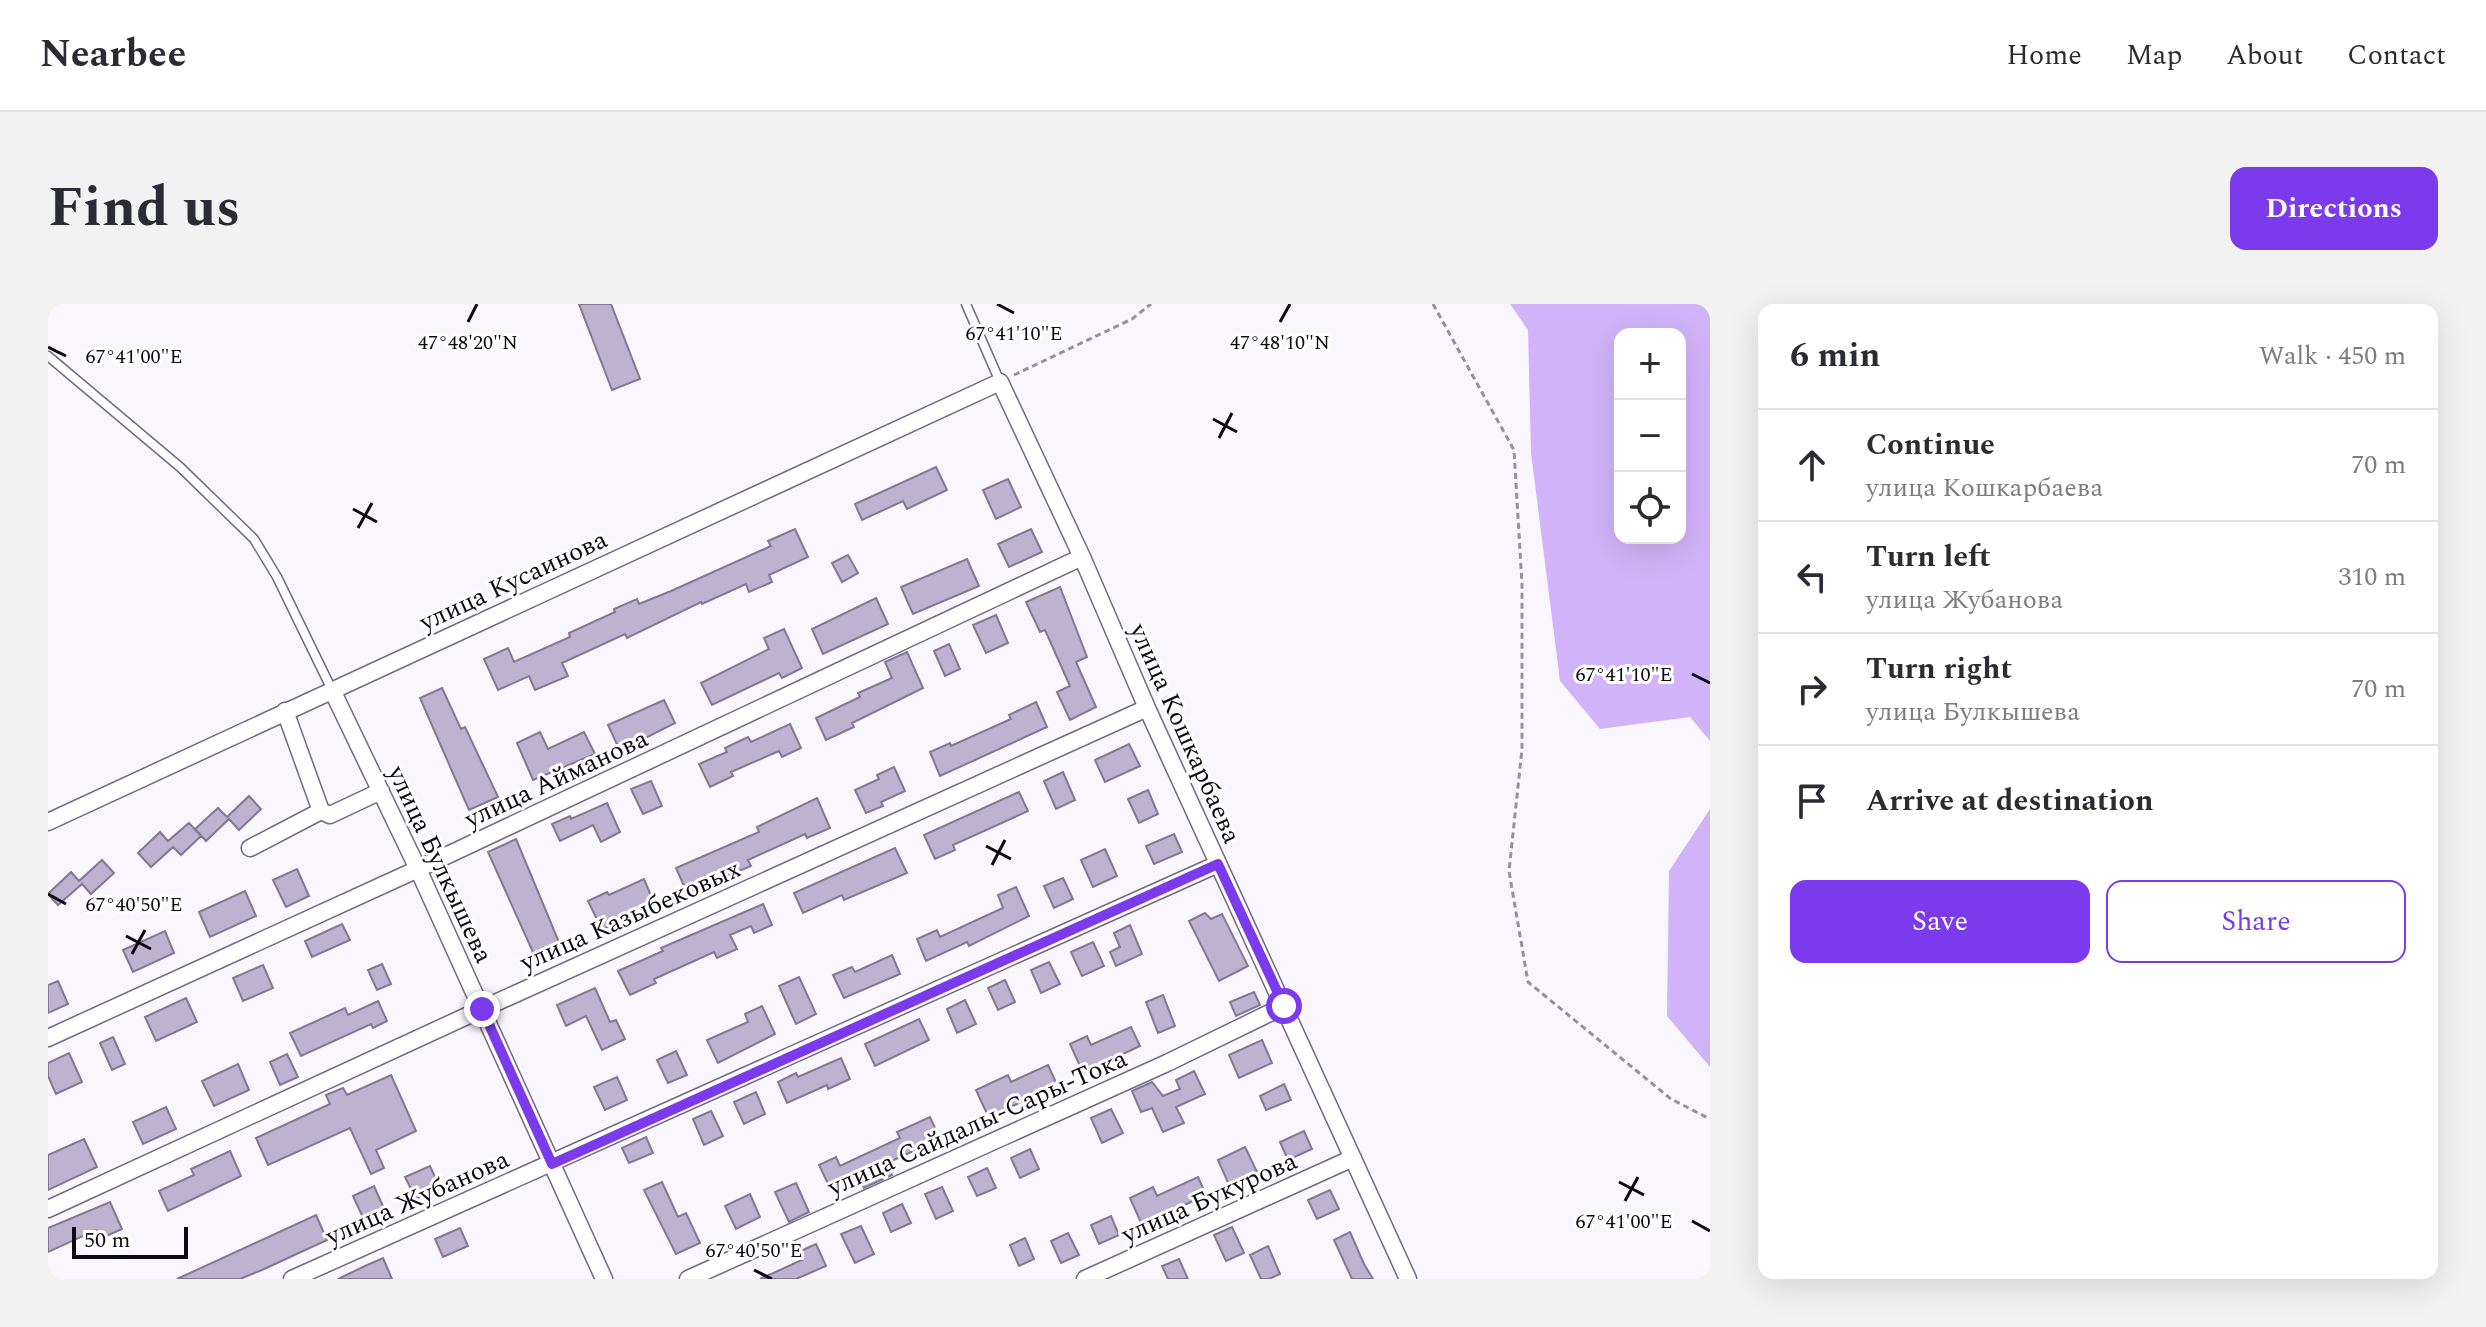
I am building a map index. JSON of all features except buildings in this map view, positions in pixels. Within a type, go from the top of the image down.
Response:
[{"type":"street","name":"улица Кошкарбаева","points":[[1000,382],[1408,1279]]},
{"type":"street","name":"улица Кусаинова","points":[[48,822],[1000,382]]},
{"type":"street","name":"улица Айманова","points":[[48,1038],[418,869],[1082,557]]},
{"type":"street","name":"улица Булкышева","points":[[332,690],[418,869],[604,1279]]},
{"type":"street","name":"улица Казыбековых","points":[[48,1209],[1147,708]]},
{"type":"street","points":[[285,711],[321,811],[330,815],[381,791]]},
{"type":"street","points":[[250,848],[321,811]]},
{"type":"street","name":"улица Жубанова","points":[[292,1279],[1218,864]]},
{"type":"street","name":"улица Сайдалы-Сары-Тока","points":[[688,1279],[1167,1063],[1284,1006]]},
{"type":"street","name":"улица Букурова","points":[[1085,1279],[1353,1158]]},
{"type":"lane","points":[[966,304],[1000,382]]},
{"type":"lane","points":[[48,356],[180,467],[254,539],[277,577],[332,690]]},
{"type":"path","points":[[1000,382],[1132,319],[1151,304]]},
{"type":"path","points":[[1433,304],[1514,450],[1522,584],[1522,749],[1509,871],[1528,982],[1671,1099],[1710,1119]]},
{"type":"shaded area","points":[[1510,304],[1710,304],[1710,741],[1690,717],[1600,729],[1560,681],[1531,453],[1528,330]]},
{"type":"shaded area","points":[[1710,809],[1710,1067],[1667,1016],[1669,871]]},
{"type":"route","points":[[482,1009],[552,1164],[1218,864],[1284,1006]]}]
